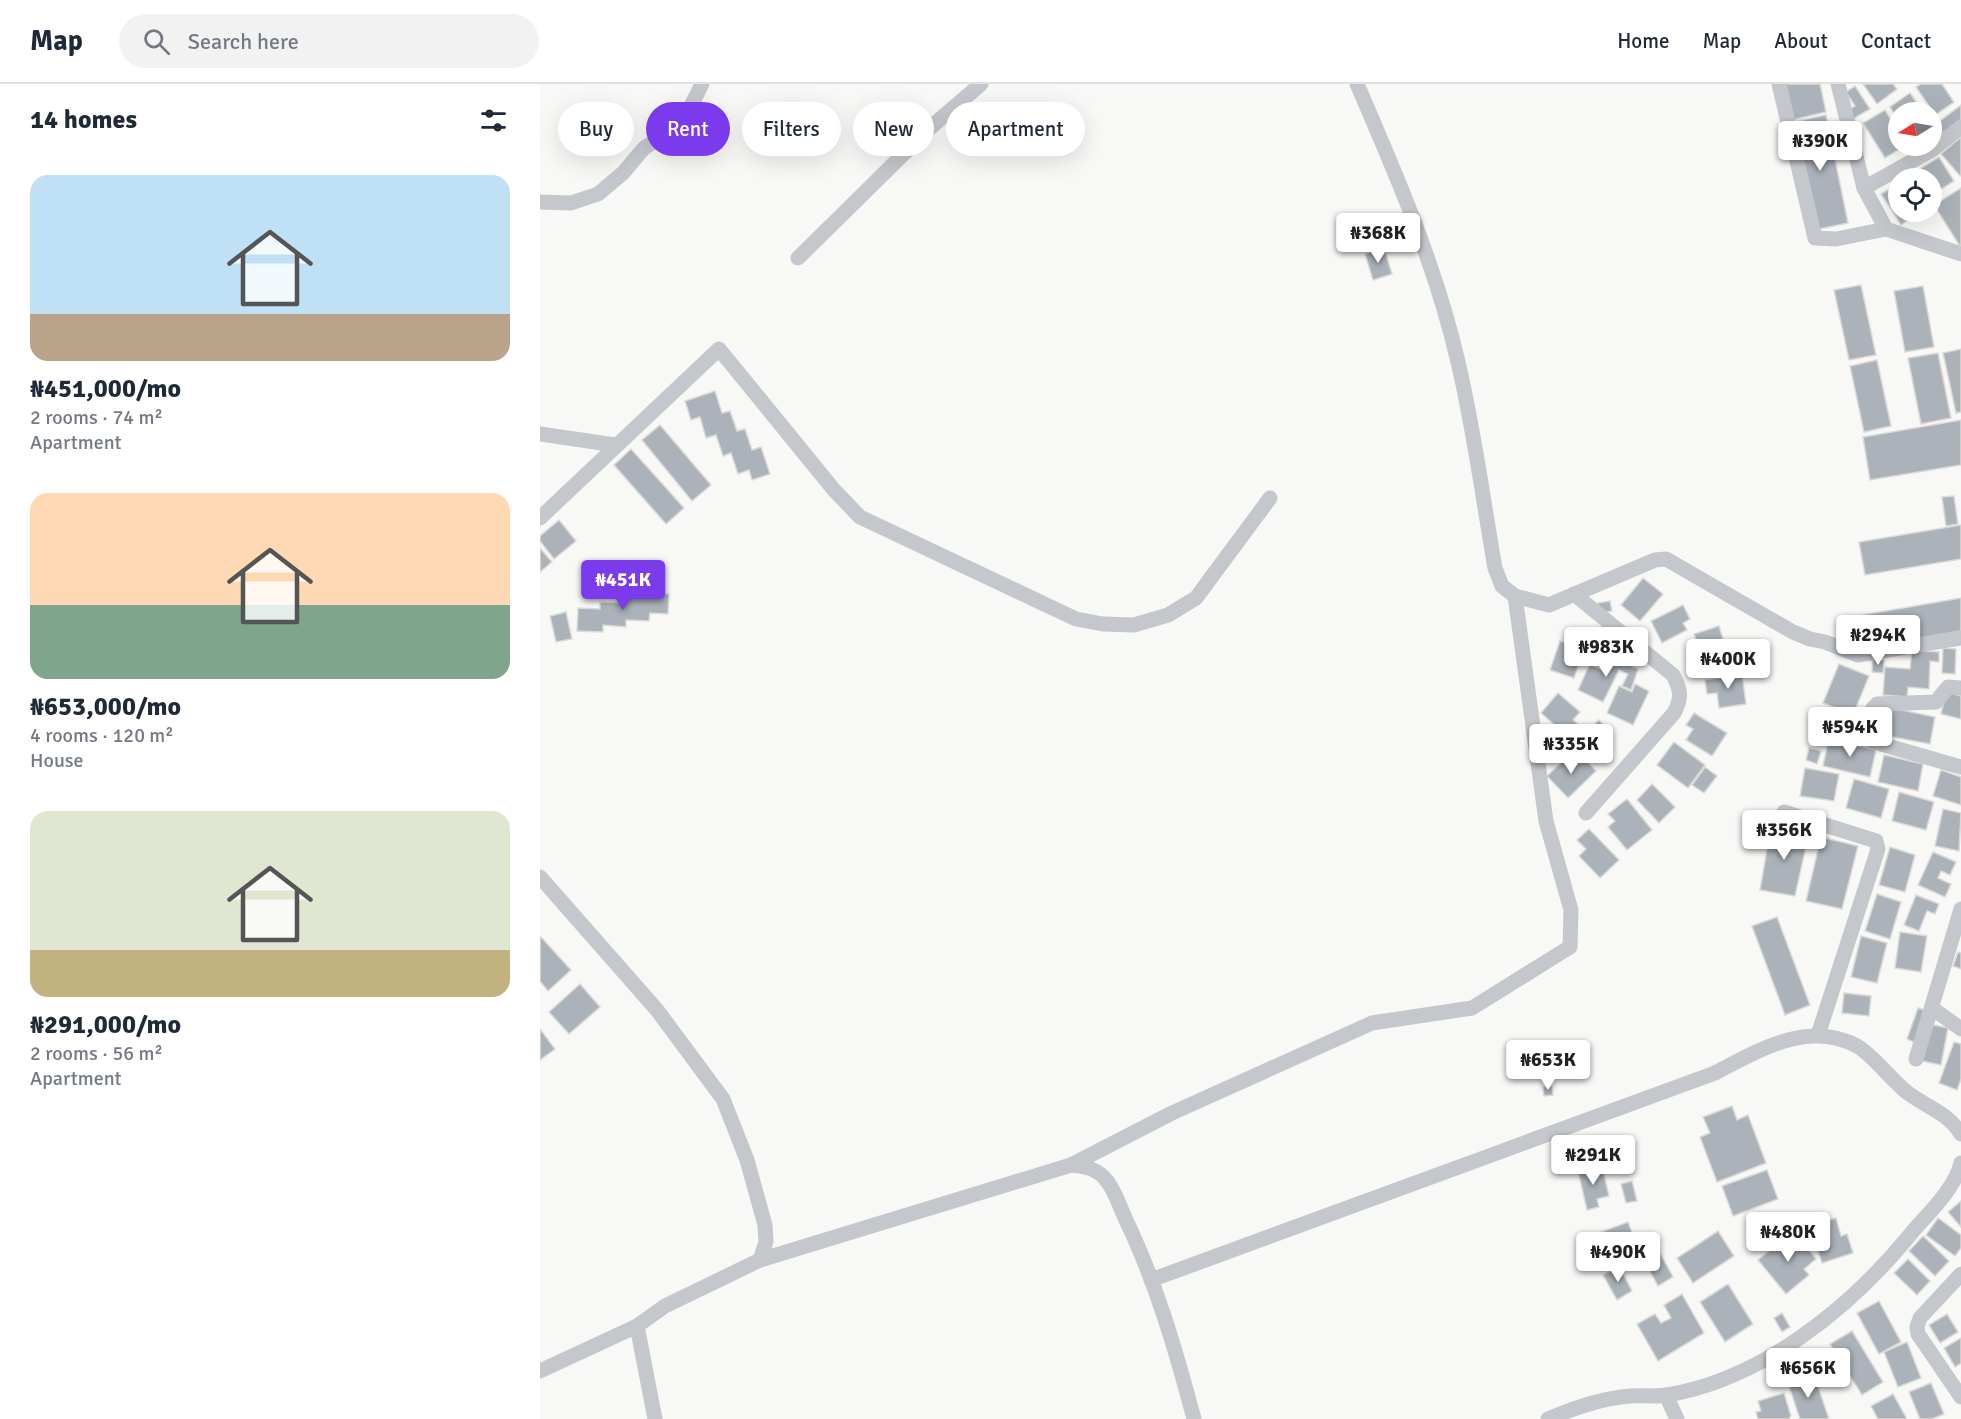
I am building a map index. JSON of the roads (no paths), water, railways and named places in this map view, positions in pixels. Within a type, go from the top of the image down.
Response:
[{"type":"street","points":[[540,202],[571,203],[598,194],[623,173],[645,148],[666,134],[691,106],[702,84]]},
{"type":"street","points":[[798,258],[931,127],[981,84]]},
{"type":"street","points":[[1357,84],[1399,180],[1442,302],[1459,363],[1495,568],[1502,586],[1515,596],[1549,605],[1655,560],[1666,559],[1793,632],[1858,656],[1961,638]]},
{"type":"street","points":[[1779,84],[1815,237],[1836,238],[1886,229],[1961,254]]},
{"type":"street","points":[[1838,84],[1864,188],[1886,229]]},
{"type":"street","points":[[1864,188],[1932,150],[1961,127]]},
{"type":"street","points":[[540,518],[719,349],[834,490],[860,517],[1076,619],[1103,624],[1134,625],[1168,615],[1196,598],[1270,498]]},
{"type":"street","points":[[540,434],[615,445]]},
{"type":"street","points":[[1575,594],[1673,675],[1680,688],[1681,700],[1674,714],[1586,813]]},
{"type":"street","points":[[540,1371],[637,1326],[665,1306],[760,1260],[1071,1165],[1172,1113],[1372,1023],[1472,1008],[1570,947],[1572,910],[1546,821],[1515,596]]},
{"type":"street","points":[[1961,688],[1948,687],[1936,702],[1877,704],[1873,707],[1867,729],[1869,737],[1874,742],[1961,767]]},
{"type":"street","points":[[1784,812],[1876,841],[1878,849],[1818,1035]]},
{"type":"street","points":[[540,877],[657,1010],[723,1099],[747,1160],[763,1216],[766,1242],[760,1260]]},
{"type":"street","points":[[1916,1059],[1961,909]]},
{"type":"street","points":[[1932,1008],[1961,1029]]},
{"type":"street","points":[[1151,1280],[1715,1073],[1766,1047],[1798,1038],[1818,1035],[1858,1047],[1908,1093],[1952,1120],[1961,1134]]},
{"type":"street","points":[[1548,1419],[1596,1402],[1630,1396],[1666,1395],[1715,1381],[1755,1365],[1814,1328],[1883,1268],[1948,1188],[1959,1172],[1961,1163]]},
{"type":"street","points":[[1071,1165],[1087,1167],[1108,1181],[1151,1280],[1194,1419]]},
{"type":"street","points":[[1961,1274],[1920,1318],[1917,1327],[1918,1334],[1961,1397]]},
{"type":"street","points":[[637,1326],[656,1419]]},
{"type":"street","points":[[1666,1395],[1677,1419]]}]
